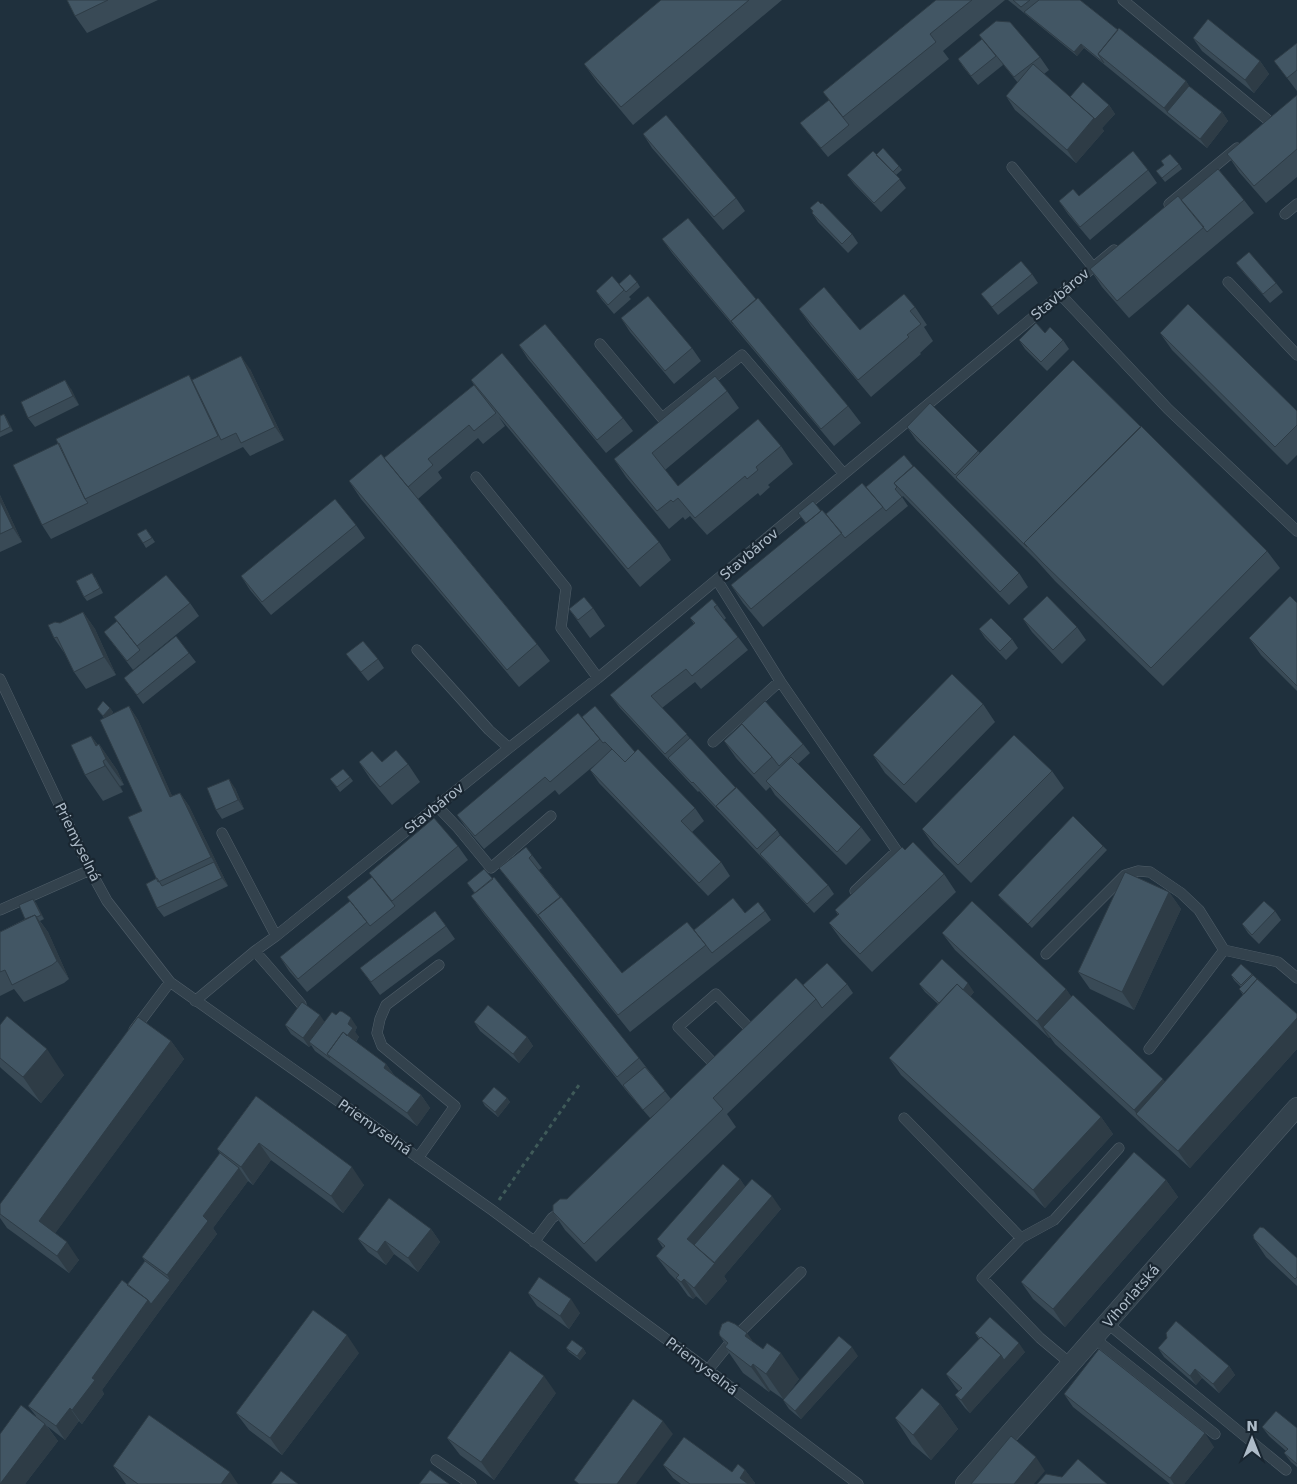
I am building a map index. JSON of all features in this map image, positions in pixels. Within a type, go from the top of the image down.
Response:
[{"type":"street","name":"Vihorlatská","points":[[965,1484],[1297,1107]]},
{"type":"lane","points":[[1123,0],[1268,122]]},
{"type":"lane","points":[[1162,210],[1246,140]]},
{"type":"lane","points":[[1012,167],[1093,267]]},
{"type":"lane","points":[[1285,214],[1297,204]]},
{"type":"lane","name":"Stavbárov","points":[[195,1001],[598,678],[1124,242]]},
{"type":"lane","points":[[1228,282],[1297,355]]},
{"type":"lane","points":[[1060,294],[1168,409],[1295,525]]},
{"type":"lane","points":[[600,344],[662,418],[742,355],[844,474]]},
{"type":"lane","points":[[476,477],[566,588],[562,628],[598,678]]},
{"type":"lane","points":[[717,580],[780,681],[897,851],[855,891]]},
{"type":"lane","points":[[417,650],[489,730],[509,748]]},
{"type":"lane","name":"Priemyselná","points":[[0,679],[90,870],[107,901],[170,982],[492,1210],[858,1484]]},
{"type":"lane","points":[[713,742],[780,681]]},
{"type":"lane","points":[[437,806],[491,868],[551,816]]},
{"type":"lane","points":[[222,833],[276,936]]},
{"type":"lane","points":[[0,910],[90,870]]},
{"type":"lane","points":[[1046,954],[1125,875],[1138,871],[1150,872],[1181,893],[1199,910],[1224,950],[1278,962],[1297,978]]},
{"type":"lane","points":[[1149,1049],[1224,950]]},
{"type":"lane","points":[[255,951],[301,1004]]},
{"type":"lane","points":[[418,1158],[455,1106],[382,1046],[376,1033],[386,1005],[439,965]]},
{"type":"lane","points":[[125,1042],[170,982]]},
{"type":"lane","points":[[719,1068],[678,1027],[716,994],[755,1034],[748,1041]]},
{"type":"lane","points":[[904,1118],[1021,1238]]},
{"type":"lane","points":[[1071,1364],[1040,1338],[982,1278],[1021,1238],[1054,1220],[1119,1148]]},
{"type":"lane","points":[[534,1242],[552,1218],[575,1202]]},
{"type":"lane","points":[[708,1370],[733,1339],[801,1272]]},
{"type":"lane","points":[[1107,1323],[1286,1470]]},
{"type":"lane","points":[[1094,1338],[1215,1434]]},
{"type":"lane","points":[[436,1460],[471,1484]]},
{"type":"path","points":[[492,1210],[579,1085]]},
{"type":"building","points":[[67,0],[108,0],[75,16]]},
{"type":"building","points":[[661,0],[749,0],[621,107],[584,64]]},
{"type":"building","points":[[936,0],[972,0],[930,34],[936,42],[843,117],[823,92]]},
{"type":"building","points":[[1013,0],[1030,0],[1021,7]]},
{"type":"building","points":[[1039,0],[1080,0],[1118,30],[1098,54],[1104,63],[1081,44],[1074,52],[1024,12]]},
{"type":"building","points":[[1208,19],[1260,61],[1245,80],[1193,38]]},
{"type":"building","points":[[996,21],[1010,22],[1040,57],[1014,77],[979,35]]},
{"type":"building","points":[[1119,28],[1186,81],[1164,108],[1098,54]]},
{"type":"building","points":[[982,39],[996,56],[971,76],[958,59]]},
{"type":"building","points":[[1297,43],[1297,70],[1287,78],[1274,61]]},
{"type":"building","points":[[1033,64],[1094,118],[1067,150],[1006,96]]},
{"type":"building","points":[[1083,82],[1109,105],[1095,119],[1070,97]]},
{"type":"building","points":[[1189,86],[1222,112],[1200,139],[1167,112]]},
{"type":"building","points":[[1297,95],[1297,149],[1254,186],[1227,154]]},
{"type":"building","points":[[829,100],[849,125],[821,148],[800,123]]},
{"type":"building","points":[[666,115],[736,198],[714,217],[643,134]]},
{"type":"building","points":[[883,148],[899,166],[893,172],[876,155]]},
{"type":"building","points":[[873,151],[900,179],[874,203],[847,175]]},
{"type":"building","points":[[1133,151],[1148,170],[1080,227],[1059,201],[1073,189],[1079,196]]},
{"type":"building","points":[[1170,154],[1179,164],[1162,178],[1156,171],[1164,165],[1161,161]]},
{"type":"building","points":[[1218,169],[1244,200],[1207,232],[1181,200]]},
{"type":"building","points":[[1178,196],[1204,227],[1117,301],[1090,269]]},
{"type":"building","points":[[818,201],[852,234],[842,244],[812,213],[813,211],[810,208]]},
{"type":"building","points":[[688,218],[756,299],[731,321],[733,324],[662,239]]},
{"type":"building","points":[[1249,252],[1276,283],[1263,294],[1236,263]]},
{"type":"building","points":[[1021,261],[1032,274],[992,307],[981,294]]},
{"type":"building","points":[[630,274],[637,282],[626,292],[619,284]]},
{"type":"building","points":[[612,276],[624,290],[608,305],[596,291]]},
{"type":"building","points":[[824,287],[860,330],[904,294],[915,307],[910,311],[921,324],[907,335],[909,337],[858,380],[799,309]]},
{"type":"building","points":[[648,296],[692,348],[665,371],[621,318]]},
{"type":"building","points":[[758,298],[848,406],[821,429],[731,321]]},
{"type":"building","points":[[1188,304],[1297,411],[1297,425],[1275,447],[1160,333]]},
{"type":"building","points":[[1036,323],[1045,333],[1050,327],[1063,340],[1041,362],[1019,340]]},
{"type":"building","points":[[545,324],[623,418],[597,440],[519,345]]},
{"type":"building","points":[[502,353],[659,542],[628,569],[471,380]]},
{"type":"building","points":[[241,356],[275,427],[241,443],[236,433],[221,440],[192,380]]},
{"type":"building","points":[[1073,360],[1141,427],[1024,543],[1027,547],[956,477]]},
{"type":"building","points":[[189,375],[218,436],[85,499],[56,439]]},
{"type":"building","points":[[715,376],[727,391],[652,453],[678,486],[758,419],[781,446],[756,467],[758,470],[747,479],[745,476],[695,518],[678,498],[673,502],[671,500],[657,511],[614,459]]},
{"type":"building","points":[[65,380],[73,396],[28,418],[21,402]]},
{"type":"building","points":[[474,385],[496,413],[474,431],[469,425],[428,459],[433,465],[408,487],[384,458]]},
{"type":"building","points":[[930,403],[978,451],[955,475],[907,427]]},
{"type":"building","points":[[4,414],[10,427],[0,432],[0,416]]},
{"type":"building","points":[[1141,426],[1267,551],[1151,668],[1024,543]]},
{"type":"building","points":[[59,443],[88,503],[42,525],[13,465]]},
{"type":"building","points":[[381,454],[537,644],[507,670],[349,481]]},
{"type":"building","points":[[904,455],[913,466],[894,483],[897,487],[895,489],[902,497],[886,511],[866,487]]},
{"type":"building","points":[[914,466],[1019,573],[1000,592],[894,483]]},
{"type":"building","points":[[862,483],[883,507],[845,538],[826,514]]},
{"type":"building","points":[[335,499],[356,525],[262,602],[241,576]]},
{"type":"building","points":[[0,501],[13,528],[0,534]]},
{"type":"building","points":[[813,501],[821,511],[806,523],[798,513]]},
{"type":"building","points":[[822,510],[842,533],[751,609],[731,585]]},
{"type":"building","points":[[146,529],[152,538],[143,543],[137,534]]},
{"type":"building","points":[[92,573],[100,588],[84,597],[76,581]]},
{"type":"building","points":[[166,575],[190,603],[137,646],[114,617]]},
{"type":"building","points":[[1047,596],[1077,627],[1053,650],[1023,619]]},
{"type":"building","points":[[1290,596],[1297,603],[1297,686],[1249,638]]},
{"type":"building","points":[[584,597],[593,608],[578,620],[569,609]]},
{"type":"building","points":[[712,599],[717,605],[714,607],[738,637],[692,676],[686,669],[651,696],[687,734],[665,754],[610,695],[695,623],[690,618]]},
{"type":"building","points":[[83,612],[104,657],[74,672],[57,637],[54,638],[48,625],[55,622],[60,623]]},
{"type":"building","points":[[991,618],[1012,639],[1000,651],[979,629]]},
{"type":"building","points":[[117,621],[140,650],[127,661],[104,632]]},
{"type":"building","points":[[176,636],[189,653],[137,695],[124,678]]},
{"type":"building","points":[[363,641],[378,659],[361,672],[346,654]]},
{"type":"building","points":[[952,674],[983,704],[904,785],[873,755]]},
{"type":"building","points":[[103,701],[110,708],[103,716],[97,709]]},
{"type":"building","points":[[765,701],[803,744],[779,766],[741,724]]},
{"type":"building","points":[[129,706],[170,797],[180,793],[211,857],[158,882],[128,817],[142,811],[100,720]]},
{"type":"building","points":[[595,706],[635,752],[625,762],[605,742],[603,743],[582,717]]},
{"type":"building","points":[[578,713],[600,739],[550,782],[545,777],[475,836],[457,815]]},
{"type":"building","points":[[742,724],[772,757],[754,774],[724,741]]},
{"type":"building","points":[[1014,735],[1052,771],[958,865],[922,829]]},
{"type":"building","points":[[91,736],[96,746],[99,744],[106,759],[103,761],[105,766],[85,775],[71,745]]},
{"type":"building","points":[[690,738],[736,788],[716,806],[719,810],[668,758]]},
{"type":"building","points":[[612,749],[625,762],[638,749],[695,808],[681,821],[721,862],[699,883],[590,770]]},
{"type":"building","points":[[396,750],[408,764],[380,787],[359,762],[372,751],[382,762]]},
{"type":"building","points":[[791,757],[861,827],[837,852],[766,781]]},
{"type":"building","points":[[343,769],[350,777],[337,787],[330,779]]},
{"type":"building","points":[[229,779],[238,800],[216,810],[207,788]]},
{"type":"building","points":[[736,787],[777,830],[757,849],[716,806]]},
{"type":"building","points":[[1073,816],[1103,846],[1028,924],[998,895]]},
{"type":"building","points":[[434,818],[458,846],[392,901],[369,873]]},
{"type":"building","points":[[780,835],[828,885],[807,904],[760,854]]},
{"type":"building","points":[[913,842],[944,874],[860,954],[829,923],[839,914],[835,910],[902,847],[905,850]]},
{"type":"building","points":[[526,847],[532,855],[529,858],[560,897],[538,915],[541,919],[499,868]]},
{"type":"building","points":[[214,862],[222,878],[157,908],[146,884],[157,878],[162,886]]},
{"type":"building","points":[[484,869],[493,879],[475,893],[467,883]]},
{"type":"building","points":[[1125,872],[1169,892],[1122,992],[1078,972]]},
{"type":"building","points":[[372,877],[395,906],[370,926],[347,897]]},
{"type":"building","points":[[494,877],[639,1058],[617,1077],[471,896]]},
{"type":"building","points":[[561,897],[622,973],[687,922],[706,945],[618,1015],[538,915]]},
{"type":"building","points":[[733,898],[745,913],[758,902],[765,911],[712,953],[694,930]]},
{"type":"building","points":[[33,899],[41,915],[25,919],[19,905]]},
{"type":"building","points":[[350,901],[367,922],[298,979],[280,957]]},
{"type":"building","points":[[972,901],[1066,989],[1037,1021],[942,933]]},
{"type":"building","points":[[1264,901],[1275,911],[1252,935],[1242,924]]},
{"type":"building","points":[[435,911],[446,926],[371,982],[360,968]]},
{"type":"building","points":[[35,915],[57,961],[12,985],[5,970],[0,972],[0,932]]},
{"type":"building","points":[[942,959],[968,983],[963,990],[957,984],[939,1003],[919,984]]},
{"type":"building","points":[[827,963],[847,984],[822,1008],[803,985]]},
{"type":"building","points":[[1241,964],[1252,974],[1241,985],[1231,975]]},
{"type":"building","points":[[1253,975],[1257,979],[1244,994],[1239,989]]},
{"type":"building","points":[[796,978],[816,999],[713,1098],[723,1109],[584,1244],[553,1212],[553,1205],[560,1199],[567,1199]]},
{"type":"building","points":[[1257,979],[1297,1014],[1297,1018],[1178,1151],[1136,1114]]},
{"type":"building","points":[[957,984],[1101,1117],[1033,1190],[889,1058]]},
{"type":"building","points":[[1073,995],[1163,1079],[1134,1110],[1043,1027]]},
{"type":"building","points":[[302,1002],[320,1015],[303,1038],[285,1025]]},
{"type":"building","points":[[488,1005],[527,1037],[513,1054],[474,1022]]},
{"type":"building","points":[[340,1011],[351,1018],[348,1024],[353,1028],[347,1036],[343,1032],[327,1054],[330,1058],[309,1042],[332,1012],[336,1015]]},
{"type":"building","points":[[7,1016],[47,1049],[23,1077],[0,1058],[0,1025]]},
{"type":"building","points":[[138,1017],[171,1041],[39,1221],[67,1242],[57,1256],[0,1214],[0,1204]]},
{"type":"building","points":[[343,1032],[386,1064],[384,1068],[421,1095],[407,1113],[327,1054]]},
{"type":"building","points":[[645,1067],[665,1091],[643,1110],[623,1085]]},
{"type":"building","points":[[494,1087],[507,1098],[495,1112],[482,1101]]},
{"type":"building","points":[[256,1096],[352,1167],[331,1196],[259,1143],[241,1167],[217,1149]]},
{"type":"building","points":[[1134,1152],[1166,1180],[1053,1309],[1021,1282]]},
{"type":"building","points":[[220,1153],[239,1168],[203,1216],[208,1221],[167,1275],[142,1257]]},
{"type":"building","points":[[723,1164],[740,1179],[687,1239],[715,1263],[694,1288],[684,1279],[681,1282],[676,1278],[679,1275],[656,1256],[665,1246],[657,1239]]},
{"type":"building","points":[[752,1179],[772,1196],[714,1263],[694,1245]]},
{"type":"building","points":[[389,1198],[431,1229],[408,1258],[385,1241],[377,1252],[358,1239]]},
{"type":"building","points":[[1260,1227],[1264,1228],[1297,1258],[1297,1277],[1295,1279],[1254,1239],[1253,1235]]},
{"type":"building","points":[[145,1261],[170,1280],[151,1304],[127,1285]]},
{"type":"building","points":[[539,1277],[571,1299],[560,1316],[528,1293]]},
{"type":"building","points":[[122,1280],[148,1300],[92,1378],[95,1380],[72,1410],[70,1408],[56,1426],[28,1406]]},
{"type":"building","points":[[313,1310],[347,1335],[270,1438],[236,1413]]},
{"type":"building","points":[[990,1317],[1019,1343],[1004,1360],[1001,1355],[975,1333]]},
{"type":"building","points":[[728,1321],[747,1333],[745,1336],[763,1349],[767,1343],[781,1353],[766,1374],[753,1364],[751,1367],[725,1347],[728,1343],[719,1333],[722,1324]]},
{"type":"building","points":[[1176,1321],[1229,1366],[1213,1384],[1195,1369],[1190,1376],[1158,1348],[1167,1338],[1166,1333]]},
{"type":"building","points":[[839,1336],[852,1347],[795,1411],[783,1400]]},
{"type":"building","points":[[981,1337],[1001,1355],[961,1400],[955,1395],[962,1388],[946,1374]]},
{"type":"building","points":[[572,1340],[583,1348],[577,1356],[566,1348]]},
{"type":"building","points":[[1099,1349],[1205,1433],[1170,1478],[1064,1394]]},
{"type":"building","points":[[510,1351],[544,1376],[481,1462],[447,1438]]},
{"type":"building","points":[[922,1388],[940,1404],[913,1435],[895,1418]]},
{"type":"building","points":[[633,1399],[663,1421],[617,1484],[579,1484],[574,1480]]},
{"type":"building","points":[[21,1405],[45,1424],[0,1484],[0,1434]]},
{"type":"building","points":[[1276,1411],[1297,1428],[1297,1464],[1284,1453],[1288,1449],[1262,1427]]},
{"type":"building","points":[[149,1415],[230,1472],[221,1484],[138,1484],[113,1466]]},
{"type":"building","points":[[1011,1436],[1036,1457],[1014,1484],[971,1484]]},
{"type":"building","points":[[684,1437],[732,1472],[738,1464],[745,1470],[740,1478],[748,1484],[690,1484],[663,1465]]},
{"type":"building","points":[[1078,1459],[1107,1484],[1037,1484],[1046,1474],[1062,1477]]},
{"type":"building","points":[[430,1470],[449,1484],[419,1484]]},
{"type":"building","points":[[281,1471],[298,1484],[271,1484]]}]
